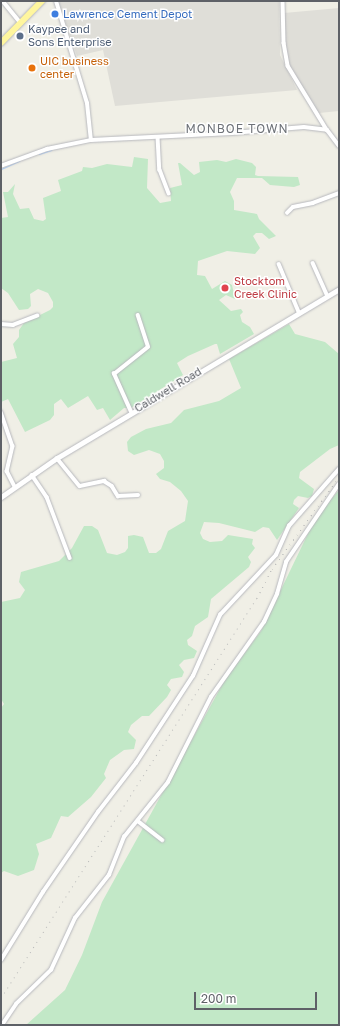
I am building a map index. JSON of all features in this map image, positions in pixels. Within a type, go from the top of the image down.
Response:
[{"type":"highway","points":[[1,43],[42,1]]},
{"type":"main road","name":"Caldwell Road","points":[[1,497],[57,458],[339,289]]},
{"type":"street","points":[[3,1],[20,23]]},
{"type":"street","points":[[56,1],[87,102],[92,140]]},
{"type":"street","points":[[283,1],[284,43],[288,66],[327,130],[339,146]]},
{"type":"street","points":[[1,166],[47,149],[92,140],[304,127],[327,130]]},
{"type":"street","points":[[158,137],[160,170],[169,193]]},
{"type":"street","points":[[287,214],[294,207],[313,203],[339,193]]},
{"type":"street","points":[[313,263],[327,295]]},
{"type":"street","points":[[279,264],[299,312]]},
{"type":"street","points":[[1,324],[13,325],[37,316]]},
{"type":"street","points":[[132,412],[114,374],[148,347],[138,316]]},
{"type":"street","points":[[1,412],[13,446],[7,471],[15,487]]},
{"type":"street","points":[[57,458],[80,486],[104,481],[112,486],[118,496],[138,495]]},
{"type":"street","points":[[1,960],[43,892],[98,812],[136,763],[193,676],[220,615],[276,555],[290,526],[339,469]]},
{"type":"street","points":[[32,476],[47,497],[70,558]]},
{"type":"street","points":[[2,1025],[16,1004],[51,970],[75,918],[109,875],[124,837],[168,782],[211,697],[264,622],[277,594],[286,562],[339,484]]},
{"type":"street","points":[[138,821],[162,840]]},
{"type":"shaded area","points":[[58,1],[279,1],[280,55],[297,90],[115,106],[103,50],[77,56]]},
{"type":"shaded area","points":[[339,8],[339,111],[319,113],[285,59],[284,13]]},
{"type":"green space","points":[[134,157],[148,159],[147,188],[160,203],[171,201],[170,188],[182,185],[178,163],[194,175],[200,172],[199,162],[217,160],[226,162],[236,159],[252,163],[256,167],[255,175],[258,176],[298,177],[300,185],[294,187],[270,185],[262,178],[237,178],[230,192],[234,201],[234,210],[257,214],[259,219],[276,236],[269,239],[262,233],[256,233],[253,236],[260,248],[255,254],[227,251],[198,261],[197,275],[205,276],[212,289],[225,281],[232,285],[235,299],[226,295],[219,300],[231,311],[241,309],[243,312],[240,315],[242,322],[250,327],[254,334],[220,354],[217,344],[215,344],[188,356],[177,363],[183,375],[131,408],[124,408],[110,420],[103,408],[97,410],[88,396],[68,408],[61,399],[54,404],[54,415],[50,420],[25,432],[8,399],[1,402],[1,362],[17,358],[13,344],[19,337],[19,330],[24,323],[50,310],[53,307],[53,302],[48,293],[38,289],[30,294],[31,306],[28,309],[19,310],[8,293],[1,288],[1,218],[8,217],[3,192],[8,192],[15,184],[13,194],[20,209],[29,208],[34,219],[43,221],[46,219],[43,198],[61,191],[58,180],[82,171],[83,167],[92,168],[107,164],[132,167]]},
{"type":"green space","points":[[289,324],[295,334],[325,342],[339,354],[339,445],[330,449],[300,472],[299,478],[314,489],[312,496],[308,498],[298,496],[294,500],[293,504],[299,508],[277,540],[269,528],[263,527],[255,532],[219,523],[204,522],[200,533],[203,539],[210,542],[222,541],[228,535],[253,539],[252,544],[255,548],[248,557],[251,562],[249,567],[211,599],[208,617],[195,626],[192,636],[187,640],[188,645],[197,651],[194,658],[184,660],[179,665],[184,672],[182,677],[171,679],[167,685],[171,690],[167,697],[149,716],[142,716],[131,725],[128,732],[136,740],[134,749],[124,750],[110,760],[104,774],[106,778],[91,797],[68,817],[61,816],[51,838],[36,844],[39,854],[34,870],[18,876],[4,871],[1,873],[1,708],[4,704],[1,699],[1,602],[20,598],[25,590],[19,582],[21,572],[59,561],[72,548],[84,526],[92,526],[98,530],[107,553],[117,555],[125,552],[128,548],[128,536],[134,535],[143,537],[149,553],[156,553],[161,549],[168,531],[185,521],[188,501],[181,491],[170,482],[160,479],[156,474],[164,468],[164,461],[160,454],[149,450],[134,455],[128,451],[127,442],[131,437],[146,429],[171,423],[184,410],[219,401],[241,388],[229,359]]},
{"type":"green space","points":[[339,490],[339,1025],[26,1025],[65,990],[82,955],[102,902],[226,678],[261,631],[316,517]]},
{"type":"waterway","points":[[39,154],[51,150]]},
{"type":"waterway","points":[[1,169],[19,161]]},
{"type":"railway","points":[[1,998],[257,598],[272,569],[339,477]]},
{"type":"place","name":"Lawrence Cement Depot","points":[[55,14]]},
{"type":"place","name":"Kaypee and Sons Enterprise","points":[[20,36]]},
{"type":"place","name":"UIC business center","points":[[32,68]]},
{"type":"place","name":"Stocktom Creek Clinic","points":[[225,288]]},
{"type":"district","name":"MONBOE TOWN","points":[[237,129]]}]
